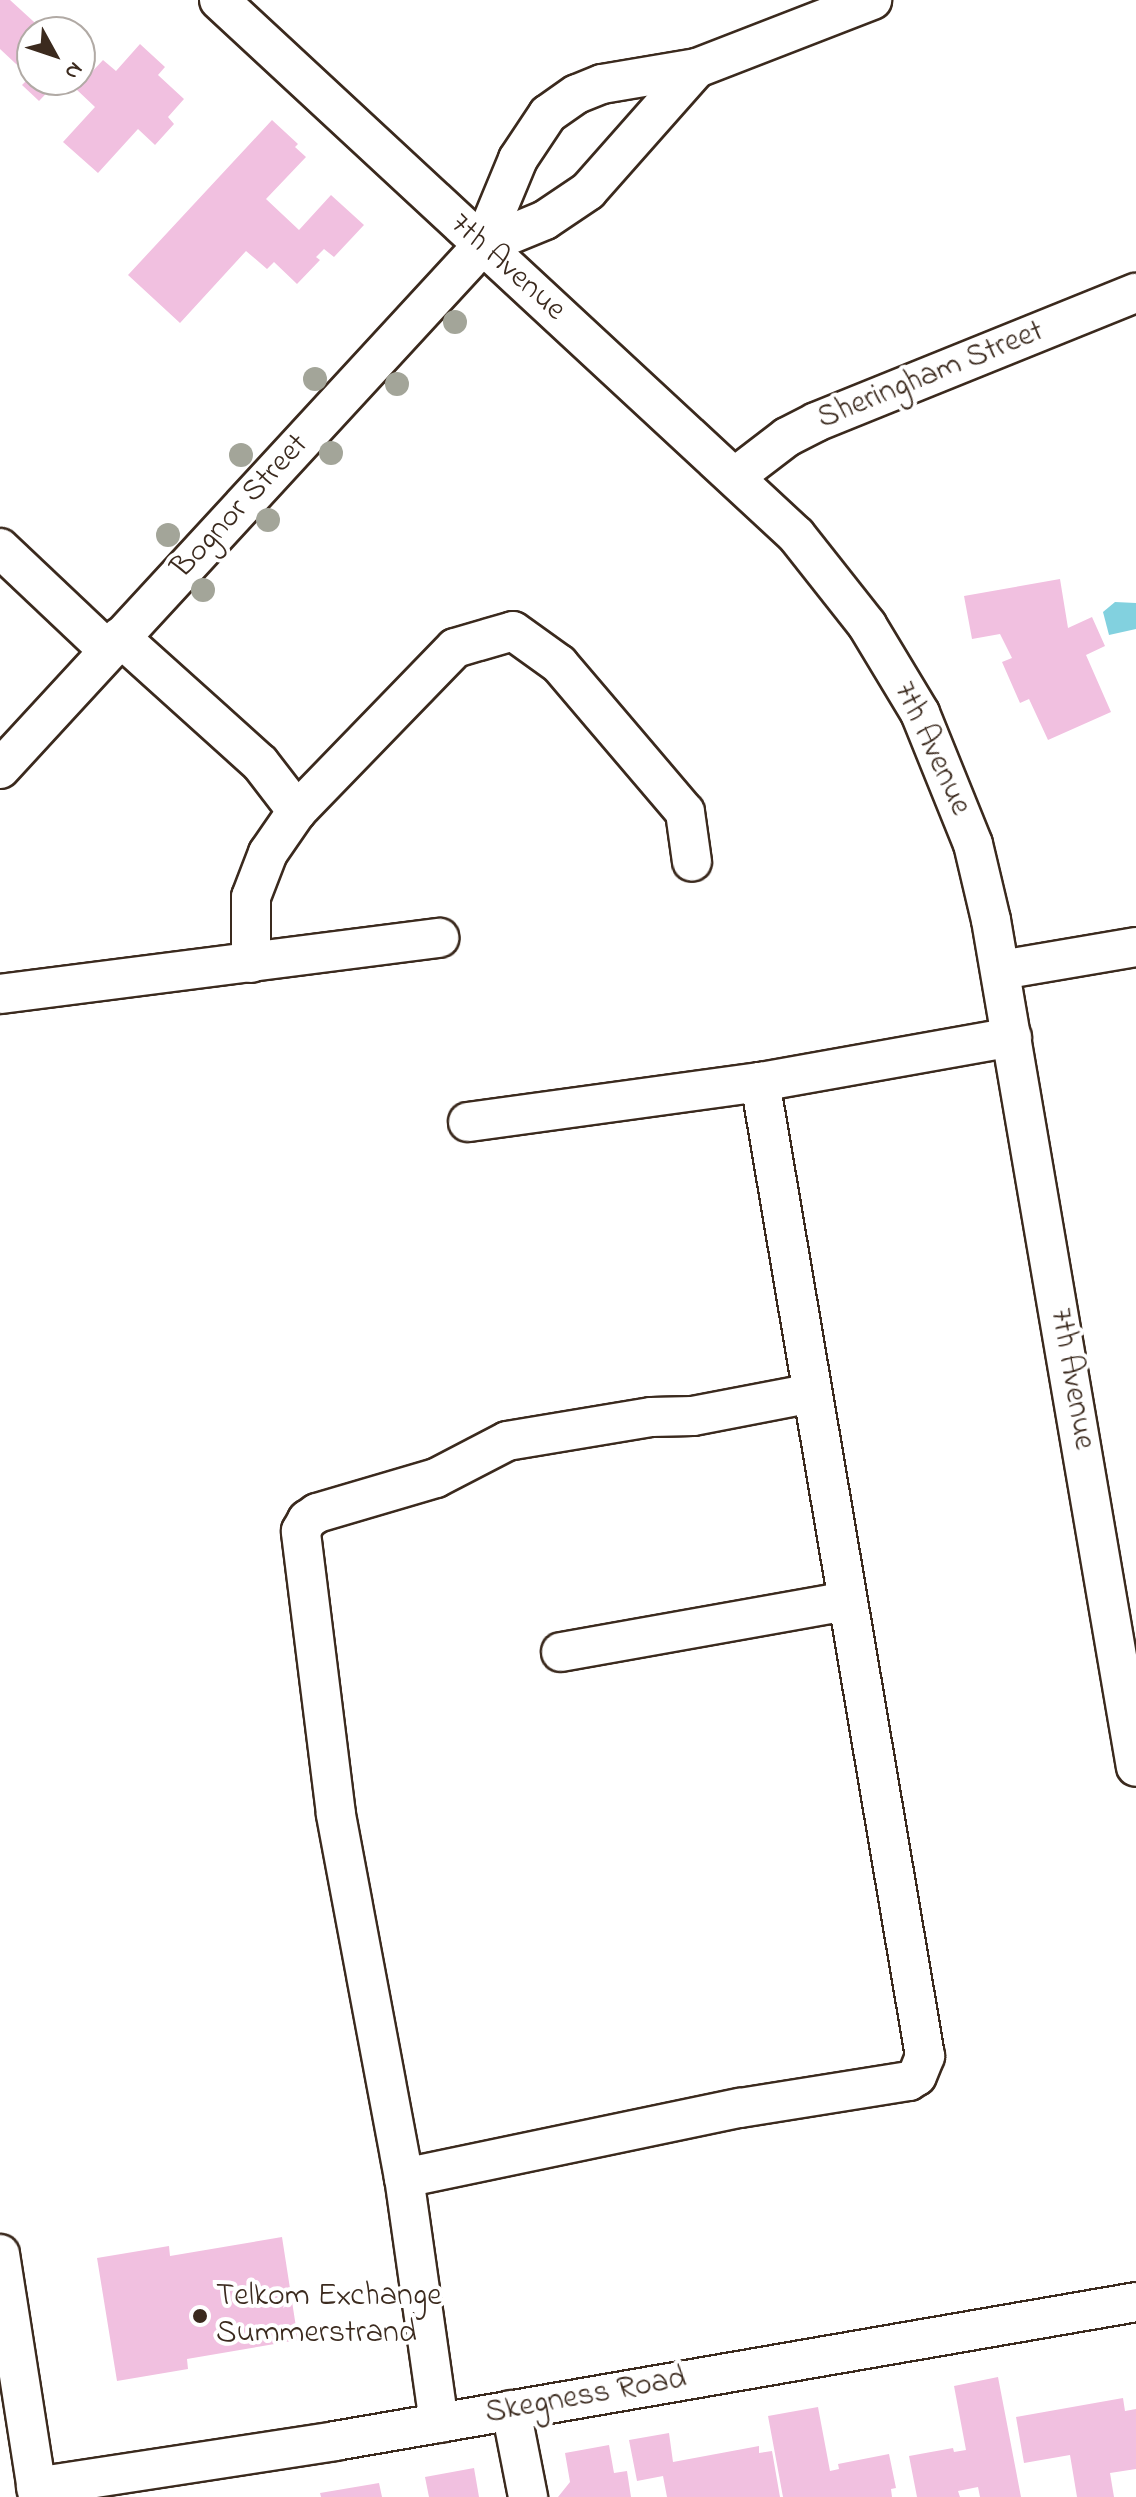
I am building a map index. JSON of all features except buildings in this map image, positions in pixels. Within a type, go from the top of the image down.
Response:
[{"type":"street","name":"7th Avenue","points":[[219,0],[482,246],[736,476],[796,535],[847,597],[920,713],[973,844],[1001,970],[1136,1767]]},
{"type":"street","points":[[482,246],[518,159],[548,114],[577,94],[602,84],[697,68],[872,0]]},
{"type":"street","points":[[482,246],[545,220],[588,191],[697,68]]},
{"type":"street","name":"Bognor Street","points":[[0,769],[482,246]]},
{"type":"street","name":"Sheringham Street","points":[[736,476],[787,437],[816,422],[1136,293]]},
{"type":"street","points":[[0,548],[260,763],[297,811]]},
{"type":"street","points":[[251,963],[251,897],[268,853],[297,811],[455,648],[513,631],[559,664],[685,812],[692,862]]},
{"type":"street","points":[[0,994],[439,938]]},
{"type":"street","points":[[1001,970],[1136,947]]},
{"type":"street","points":[[468,1122],[760,1082],[1012,1037]]},
{"type":"street","points":[[404,2178],[740,2108],[909,2081],[917,2076],[925,2056],[760,1082]]},
{"type":"street","points":[[439,2423],[404,2178],[336,1814],[301,1531],[317,1513],[436,1478],[507,1441],[651,1417],[693,1416],[812,1393]]},
{"type":"street","points":[[561,1652],[847,1601]]},
{"type":"street","points":[[0,2254],[37,2492]]},
{"type":"street","name":"Skegness Road","points":[[37,2492],[1136,2302]]},
{"type":"street","points":[[511,2410],[528,2497]]},
{"type":"water","points":[[1115,602],[1136,603],[1136,629],[1109,635],[1103,612]]},
{"type":"place","name":"Telkom Exchange Summerstrand","points":[[200,2316]]}]
